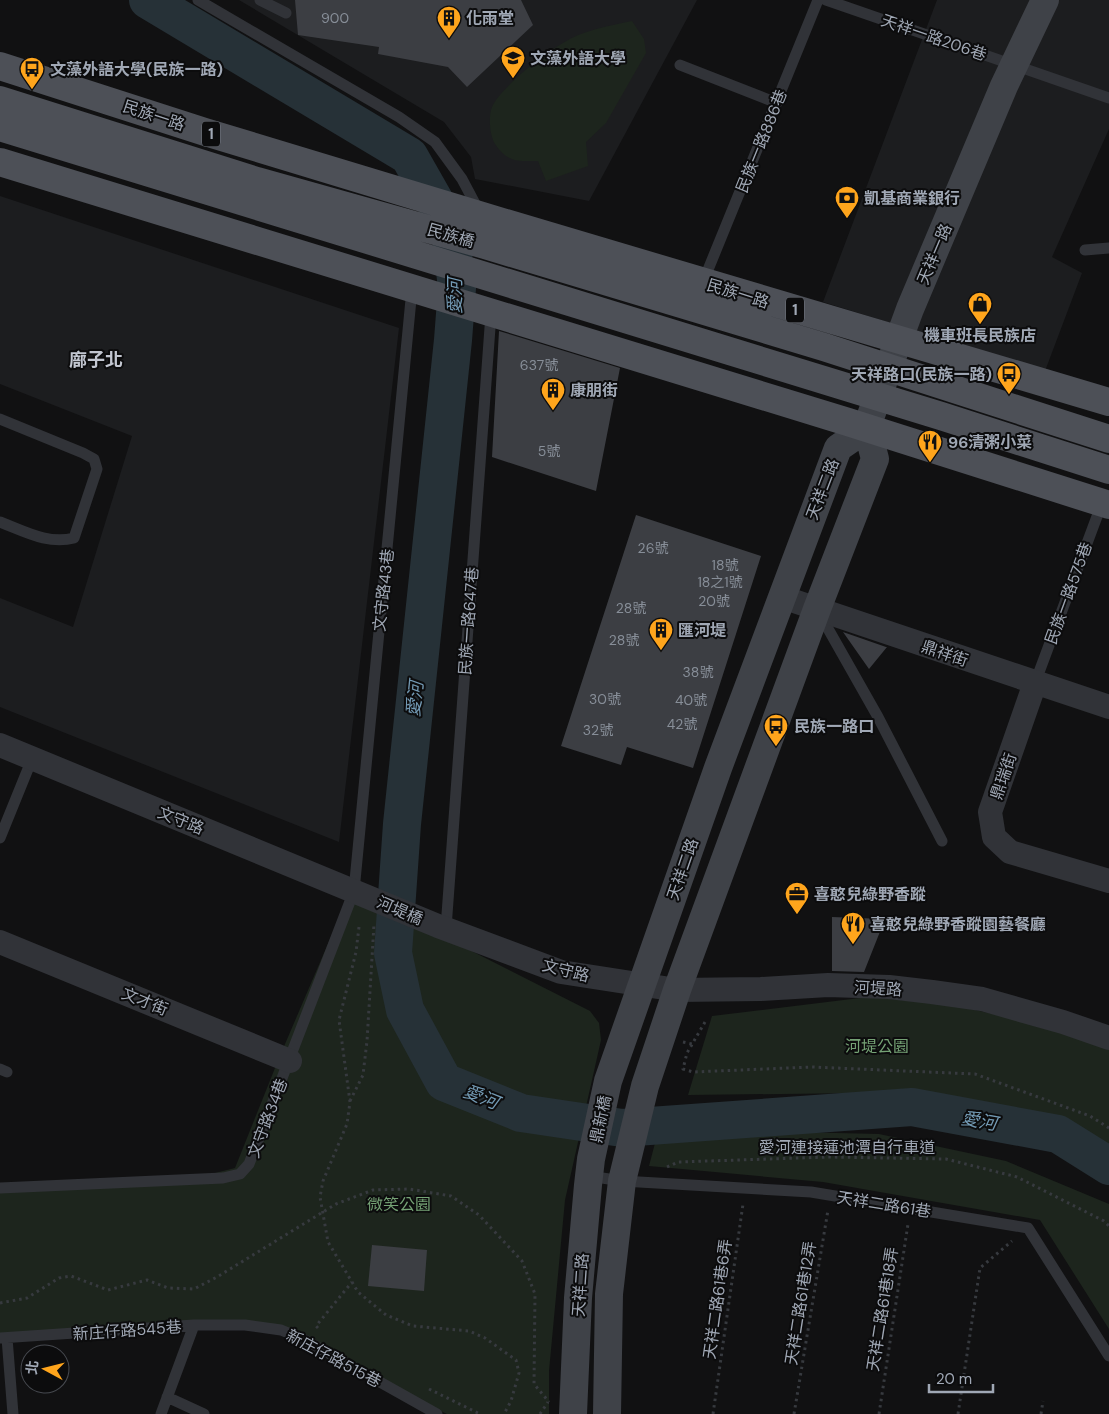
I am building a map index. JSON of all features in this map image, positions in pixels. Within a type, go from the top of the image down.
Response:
[{"type":"main road","name":"民族一路","points":[[0,66],[422,198]]},
{"type":"main road","name":"民族一路","points":[[0,100],[257,180],[417,225]]},
{"type":"main road","name":"民族橋","points":[[0,127],[520,286]]},
{"type":"main road","points":[[0,162],[866,428],[1106,504]]},
{"type":"main road","name":"民族橋","points":[[422,198],[482,216]]},
{"type":"main road","name":"民族一路","points":[[482,216],[1109,402]]},
{"type":"main road","name":"民族橋","points":[[417,225],[485,245]]},
{"type":"main road","name":"民族一路","points":[[485,245],[890,367],[1109,440]]},
{"type":"main road","points":[[502,317],[520,286],[1109,470]]},
{"type":"street","name":"天祥一路","points":[[866,428],[1012,65],[1045,0]]},
{"type":"street","name":"天祥二路","points":[[608,1081],[718,768],[838,448],[866,428]]},
{"type":"street","points":[[625,1171],[645,1086],[677,990],[817,609],[875,460],[866,428]]},
{"type":"street","name":"鼎祥街","points":[[782,597],[1035,684],[1109,707]]},
{"type":"street","name":"鼎瑞街","points":[[1035,684],[990,812],[994,837],[1010,852],[1109,881]]},
{"type":"street","name":"文守路","points":[[0,745],[358,893]]},
{"type":"street","name":"河堤橋","points":[[358,893],[442,927]]},
{"type":"street","name":"文守路","points":[[442,927],[561,972],[641,986]]},
{"type":"street","name":"文才街","points":[[0,942],[290,1060]]},
{"type":"street","name":"河堤路","points":[[641,986],[677,990],[761,989],[828,985],[890,987],[982,999],[1063,1022],[1109,1038]]},
{"type":"street","name":"鼎新橋","points":[[590,1166],[608,1081]]},
{"type":"street","name":"天祥二路","points":[[563,1411],[578,1298],[590,1166]]},
{"type":"street","name":"天祥二路","points":[[607,1414],[608,1294],[625,1171]]},
{"type":"lane","points":[[198,0],[399,117],[435,142],[462,180],[482,216]]},
{"type":"lane","points":[[260,0],[286,13]]},
{"type":"lane","name":"民族一路886巷","points":[[703,282],[818,0]]},
{"type":"lane","name":"天祥一路206巷","points":[[826,0],[1109,98]]},
{"type":"lane","points":[[680,65],[777,103]]},
{"type":"lane","points":[[1085,250],[1109,248]]},
{"type":"lane","name":"文守路43巷","points":[[358,893],[412,289]]},
{"type":"lane","name":"民族一路647巷","points":[[442,927],[502,317]]},
{"type":"lane","points":[[0,418],[83,453],[94,459],[97,469],[74,538],[63,541],[51,540],[0,522]]},
{"type":"lane","name":"民族一路575巷","points":[[1035,684],[1106,504]]},
{"type":"lane","points":[[817,609],[878,717],[942,841]]},
{"type":"lane","points":[[0,838],[32,758]]},
{"type":"lane","name":"文守路34巷","points":[[0,1188],[223,1178],[240,1174],[249,1164],[358,893]]},
{"type":"lane","name":"天祥二路61巷","points":[[590,1166],[746,1188],[830,1195],[1028,1228]]},
{"type":"lane","points":[[1028,1228],[1109,1356]]},
{"type":"lane","points":[[161,1414],[194,1325]]},
{"type":"lane","name":"新庄仔路545巷","points":[[4,1338],[194,1325]]},
{"type":"lane","name":"新庄仔路515巷","points":[[194,1325],[245,1325],[281,1330],[305,1340],[437,1414]]},
{"type":"lane","points":[[4,1338],[13,1414]]},
{"type":"lane","points":[[167,1397],[204,1414]]},
{"type":"path","points":[[350,1102],[363,1075],[367,1042],[374,919],[358,893]]},
{"type":"path","points":[[358,893],[356,952],[339,1020],[341,1049],[350,1102],[347,1124],[323,1181],[320,1197],[321,1213],[328,1242],[358,1292],[386,1316],[413,1326],[469,1331],[485,1338],[516,1360],[519,1374],[511,1401],[504,1414]]},
{"type":"path","points":[[705,1022],[687,1053],[682,1069],[693,1072],[812,1067],[975,1074],[1090,1116],[1109,1128]]},
{"type":"path","name":"愛河連接蓮池潭自行車道","points":[[659,1171],[678,1162],[829,1157],[946,1159],[1017,1177],[1104,1221],[1109,1226]]},
{"type":"path","name":"天祥二路61巷6弄","points":[[713,1414],[746,1188]]},
{"type":"path","points":[[0,1303],[27,1298],[59,1278],[70,1276],[108,1290],[148,1280],[168,1288],[194,1289],[218,1277],[336,1204],[373,1190],[409,1189],[451,1196],[479,1215],[522,1261],[535,1294],[534,1384],[563,1411]]},
{"type":"path","name":"天祥二路61巷12弄","points":[[794,1414],[830,1195]]},
{"type":"path","name":"天祥二路61巷18弄","points":[[879,1414],[910,1208]]},
{"type":"path","points":[[958,1414],[980,1268],[1028,1228]]},
{"type":"path","points":[[316,1326],[352,1282]]},
{"type":"path","points":[[1041,1414],[1043,1401]]},
{"type":"shaded area","name":"文藻外語大學","points":[[239,0],[697,0],[589,201],[475,179],[471,157],[444,122]]},
{"type":"shaded area","points":[[937,0],[1109,0],[1109,129],[1052,257],[1082,273],[1045,371],[823,302]]},
{"type":"shaded area","points":[[0,196],[399,328],[339,842],[0,707],[0,598],[73,627],[132,436],[0,384]]},
{"type":"green space","points":[[632,21],[644,39],[646,53],[606,123],[586,142],[588,166],[546,181],[538,161],[519,161],[504,155],[493,141],[490,121],[492,107],[504,90],[535,63],[571,39],[596,29]]},
{"type":"green space","name":"微笑公園","points":[[351,890],[590,1011],[599,1023],[601,1040],[565,1200],[549,1371],[549,1414],[447,1414],[388,1386],[305,1340],[245,1325],[0,1338],[0,1188],[211,1174],[235,1168],[279,1058]]},
{"type":"green space","name":"河堤公園","points":[[868,997],[953,1005],[1042,1025],[1109,1050],[1109,1151],[1028,1110],[941,1095],[861,1093],[688,1095],[712,1016]]},
{"type":"green space","points":[[660,1124],[669,1129],[879,1134],[1006,1161],[1109,1204],[1109,1329],[1040,1220],[823,1182],[649,1166]]},
{"type":"building","name":"化雨堂","points":[[295,0],[521,0],[533,25],[467,87],[448,67],[378,54],[379,47],[298,35]]},
{"type":"building","name":"康朋街","points":[[499,331],[620,368],[596,491],[492,457]]},
{"type":"building","name":"匯河堤","points":[[636,515],[761,556],[693,768],[627,747],[621,765],[561,746]]},
{"type":"building","points":[[843,632],[886,647],[887,647],[869,669]]},
{"type":"building","name":"喜憨兒綠野香蹤園藝餐廳","points":[[832,917],[885,919],[864,972],[832,971]]},
{"type":"building","points":[[372,1245],[427,1250],[424,1291],[368,1286]]},
{"type":"waterway","name":"愛河","points":[[148,0],[409,156],[450,228],[457,288],[453,340],[402,824],[393,953],[405,1010],[444,1082],[521,1113],[622,1128],[912,1107],[1058,1134],[1109,1166]]},
{"type":"place","name":"化雨堂","points":[[449,39]]},
{"type":"place","name":"文藻外語大學","points":[[513,79]]},
{"type":"place","name":"文藻外語大學(民族一路)","points":[[32,90]]},
{"type":"place","name":"凱基商業銀行","points":[[847,219]]},
{"type":"place","name":"機車班長民族店","points":[[980,325]]},
{"type":"place","name":"天祥路口(民族一路)","points":[[1009,395]]},
{"type":"place","name":"康朋街","points":[[553,411]]},
{"type":"place","name":"96清粥小菜","points":[[930,463]]},
{"type":"place","name":"匯河堤","points":[[661,651]]},
{"type":"place","name":"民族一路口","points":[[776,747]]},
{"type":"place","name":"喜憨兒綠野香蹤","points":[[797,915]]},
{"type":"place","name":"喜憨兒綠野香蹤園藝餐廳","points":[[853,945]]},
{"type":"district","name":"廍子北","points":[[96,360]]}]
